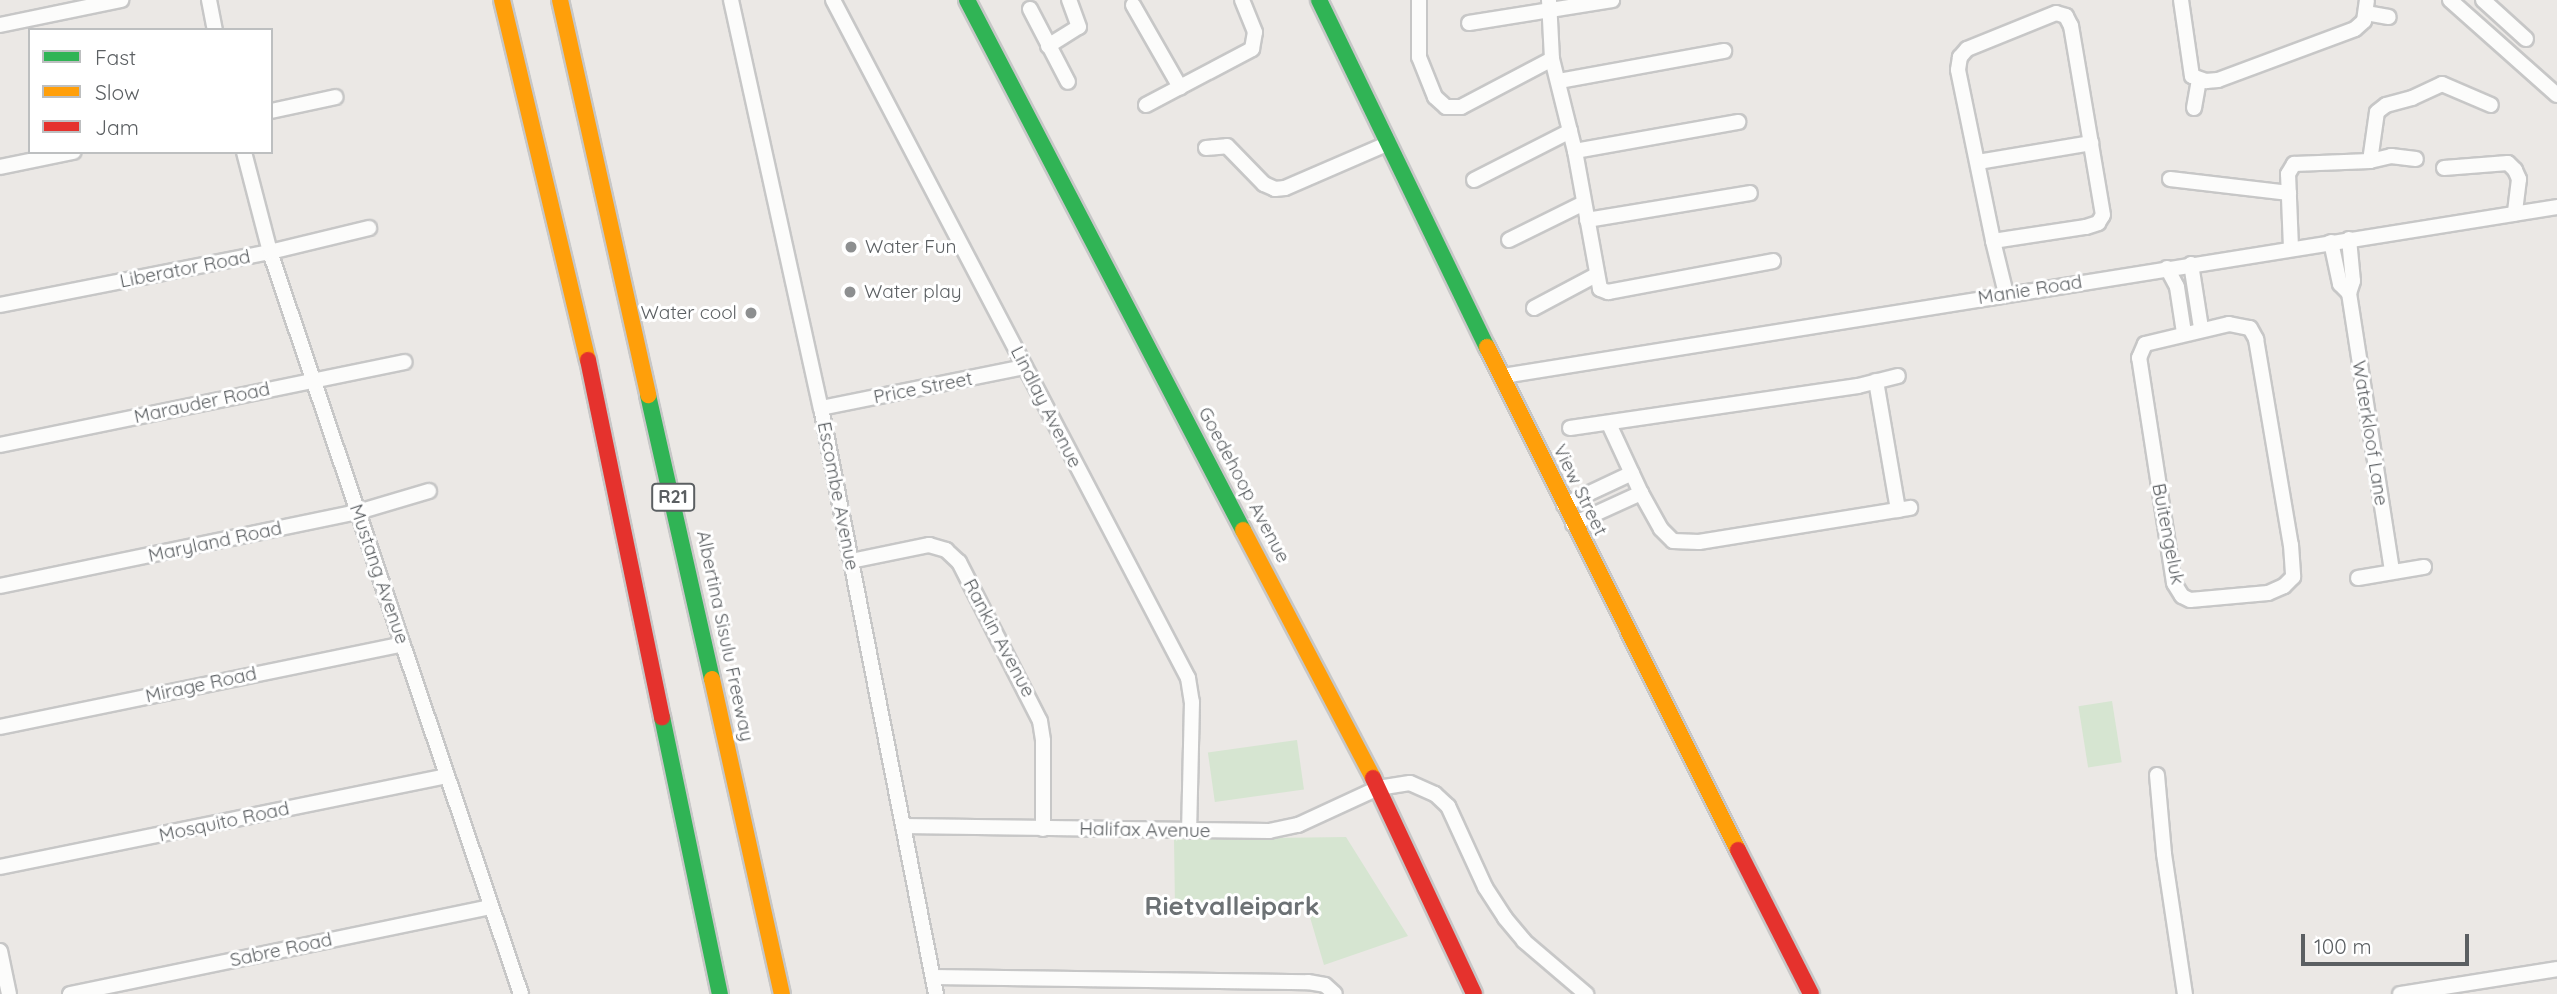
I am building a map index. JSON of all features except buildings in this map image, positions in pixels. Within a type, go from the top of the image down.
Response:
[{"type":"main road","points":[[502,0],[587,357],[720,994]]},
{"type":"main road","name":"Albertina Sisulu Freeway","points":[[560,0],[782,994]]},
{"type":"main road","name":"Goedehoop Avenue","points":[[967,0],[1378,788],[1474,994]]},
{"type":"main road","name":"View Street","points":[[1319,0],[1573,524],[1811,994]]},
{"type":"street","points":[[0,25],[121,0]]},
{"type":"street","points":[[209,0],[215,28]]},
{"type":"street","name":"Escombe Avenue","points":[[731,0],[821,408],[936,994]]},
{"type":"street","name":"Lindlay Avenue","points":[[832,0],[1188,678],[1192,702],[1189,831]]},
{"type":"street","points":[[1048,46],[1079,27],[1069,0]]},
{"type":"street","points":[[1146,105],[1252,50],[1255,32],[1242,0]]},
{"type":"street","points":[[1419,0],[1419,57],[1435,97],[1446,107],[1461,107],[1552,59]]},
{"type":"street","points":[[1469,23],[1550,6],[1612,0]]},
{"type":"street","points":[[2181,0],[2190,71],[2195,79],[2199,80],[2218,80],[2355,29],[2364,20],[2367,7],[2389,17]]},
{"type":"street","points":[[2451,0],[2557,94]]},
{"type":"street","points":[[2483,0],[2526,39]]},
{"type":"street","points":[[1133,5],[1180,88]]},
{"type":"street","points":[[1550,6],[1552,59],[1575,151],[1582,204],[1600,289],[1608,292],[1773,261]]},
{"type":"street","points":[[1030,9],[1068,82]]},
{"type":"street","points":[[1993,241],[2098,223],[2103,210],[2071,26],[2066,16],[2056,13],[1967,49],[1960,57],[1958,70],[1993,241],[2006,294]]},
{"type":"street","points":[[1559,81],[1724,51]]},
{"type":"street","points":[[2194,108],[2199,80]]},
{"type":"street","points":[[2370,161],[2377,112],[2386,105],[2412,98],[2442,84],[2491,105]]},
{"type":"street","points":[[273,111],[336,97]]},
{"type":"street","points":[[1575,151],[1738,122]]},
{"type":"street","points":[[1474,180],[1570,131]]},
{"type":"street","points":[[1206,148],[1227,146],[1264,184],[1275,189],[1285,188],[1389,143]]},
{"type":"street","points":[[1978,162],[2091,143]]},
{"type":"street","points":[[0,167],[63,154]]},
{"type":"street","name":"Mustang Avenue","points":[[245,154],[270,252],[521,994]]},
{"type":"street","points":[[2291,248],[2288,174],[2294,164],[2370,161],[2391,156],[2416,159]]},
{"type":"street","points":[[2444,169],[2508,163],[2519,179],[2515,214]]},
{"type":"street","points":[[2171,179],[2289,193]]},
{"type":"street","points":[[1587,220],[1750,193]]},
{"type":"street","points":[[1509,240],[1582,204]]},
{"type":"street","name":"Manie Road","points":[[1503,376],[2291,248],[2557,208]]},
{"type":"street","name":"Liberator Road","points":[[0,305],[270,252],[369,228]]},
{"type":"street","name":"Waterkloof Lane","points":[[2349,239],[2353,282],[2349,293],[2392,572]]},
{"type":"street","name":"Waterkloof Lane","points":[[2331,242],[2340,284],[2349,293]]},
{"type":"street","points":[[2191,264],[2201,328]]},
{"type":"street","points":[[2167,268],[2177,287],[2184,333]]},
{"type":"street","points":[[1534,308],[1596,275]]},
{"type":"street","name":"Buitengeluk","points":[[2242,324],[2250,328],[2256,339],[2294,565],[2293,577],[2284,586],[2268,593],[2190,600],[2182,596],[2174,583],[2139,358],[2146,344],[2201,328],[2242,324]]},
{"type":"street","name":"Marauder Road","points":[[0,445],[405,362]]},
{"type":"street","name":"Price Street","points":[[821,408],[1025,367]]},
{"type":"street","points":[[1570,428],[1609,424],[1898,376]]},
{"type":"street","points":[[1609,424],[1641,493],[1661,529],[1673,541],[1685,544],[1904,509],[1876,381]]},
{"type":"street","points":[[1564,505],[1632,473]]},
{"type":"street","name":"Maryland Road","points":[[0,586],[358,512],[429,491]]},
{"type":"street","points":[[1573,524],[1641,493]]},
{"type":"street","name":"Rankin Avenue","points":[[851,561],[929,545],[946,550],[955,557],[1040,721],[1043,829]]},
{"type":"street","points":[[2358,578],[2424,568]]},
{"type":"street","name":"Mirage Road","points":[[0,727],[403,644]]},
{"type":"street","points":[[2157,775],[2164,854],[2185,994]]},
{"type":"street","name":"Mosquito Road","points":[[0,867],[447,776]]},
{"type":"street","name":"Halifax Avenue","points":[[903,826],[1244,832],[1290,828],[1378,788],[1410,783],[1443,801],[1455,818],[1485,887],[1505,918],[1524,941],[1586,994]]},
{"type":"street","name":"Sabre Road","points":[[70,994],[491,907]]},
{"type":"street","points":[[0,951],[9,994]]},
{"type":"street","points":[[2400,994],[2557,969]]},
{"type":"street","points":[[933,978],[1308,982],[1325,985],[1335,994]]},
{"type":"green space","points":[[2112,701],[2122,762],[2088,768],[2078,706]]},
{"type":"green space","points":[[1297,740],[1304,790],[1215,802],[1208,753]]},
{"type":"green space","points":[[1346,837],[1408,936],[1324,965],[1307,907],[1175,908],[1174,839]]},
{"type":"traffic: fast","points":[[967,0],[1243,530]]},
{"type":"traffic: fast","points":[[1319,0],[1487,347]]},
{"type":"traffic: fast","points":[[648,395],[712,679]]},
{"type":"traffic: fast","points":[[662,717],[720,994]]},
{"type":"traffic: slow","points":[[502,0],[588,360]]},
{"type":"traffic: slow","points":[[560,0],[648,395]]},
{"type":"traffic: slow","points":[[1487,347],[1738,850]]},
{"type":"traffic: slow","points":[[1243,530],[1373,778]]},
{"type":"traffic: slow","points":[[712,679],[782,994]]},
{"type":"traffic: jam","points":[[588,360],[662,717]]},
{"type":"traffic: jam","points":[[1373,778],[1474,994]]},
{"type":"traffic: jam","points":[[1738,850],[1811,994]]},
{"type":"place","name":"Water Fun","points":[[851,247]]},
{"type":"place","name":"Water play","points":[[850,292]]},
{"type":"place","name":"Water cool","points":[[751,313]]},
{"type":"district","name":"Rietvalleipark","points":[[1232,906]]}]
